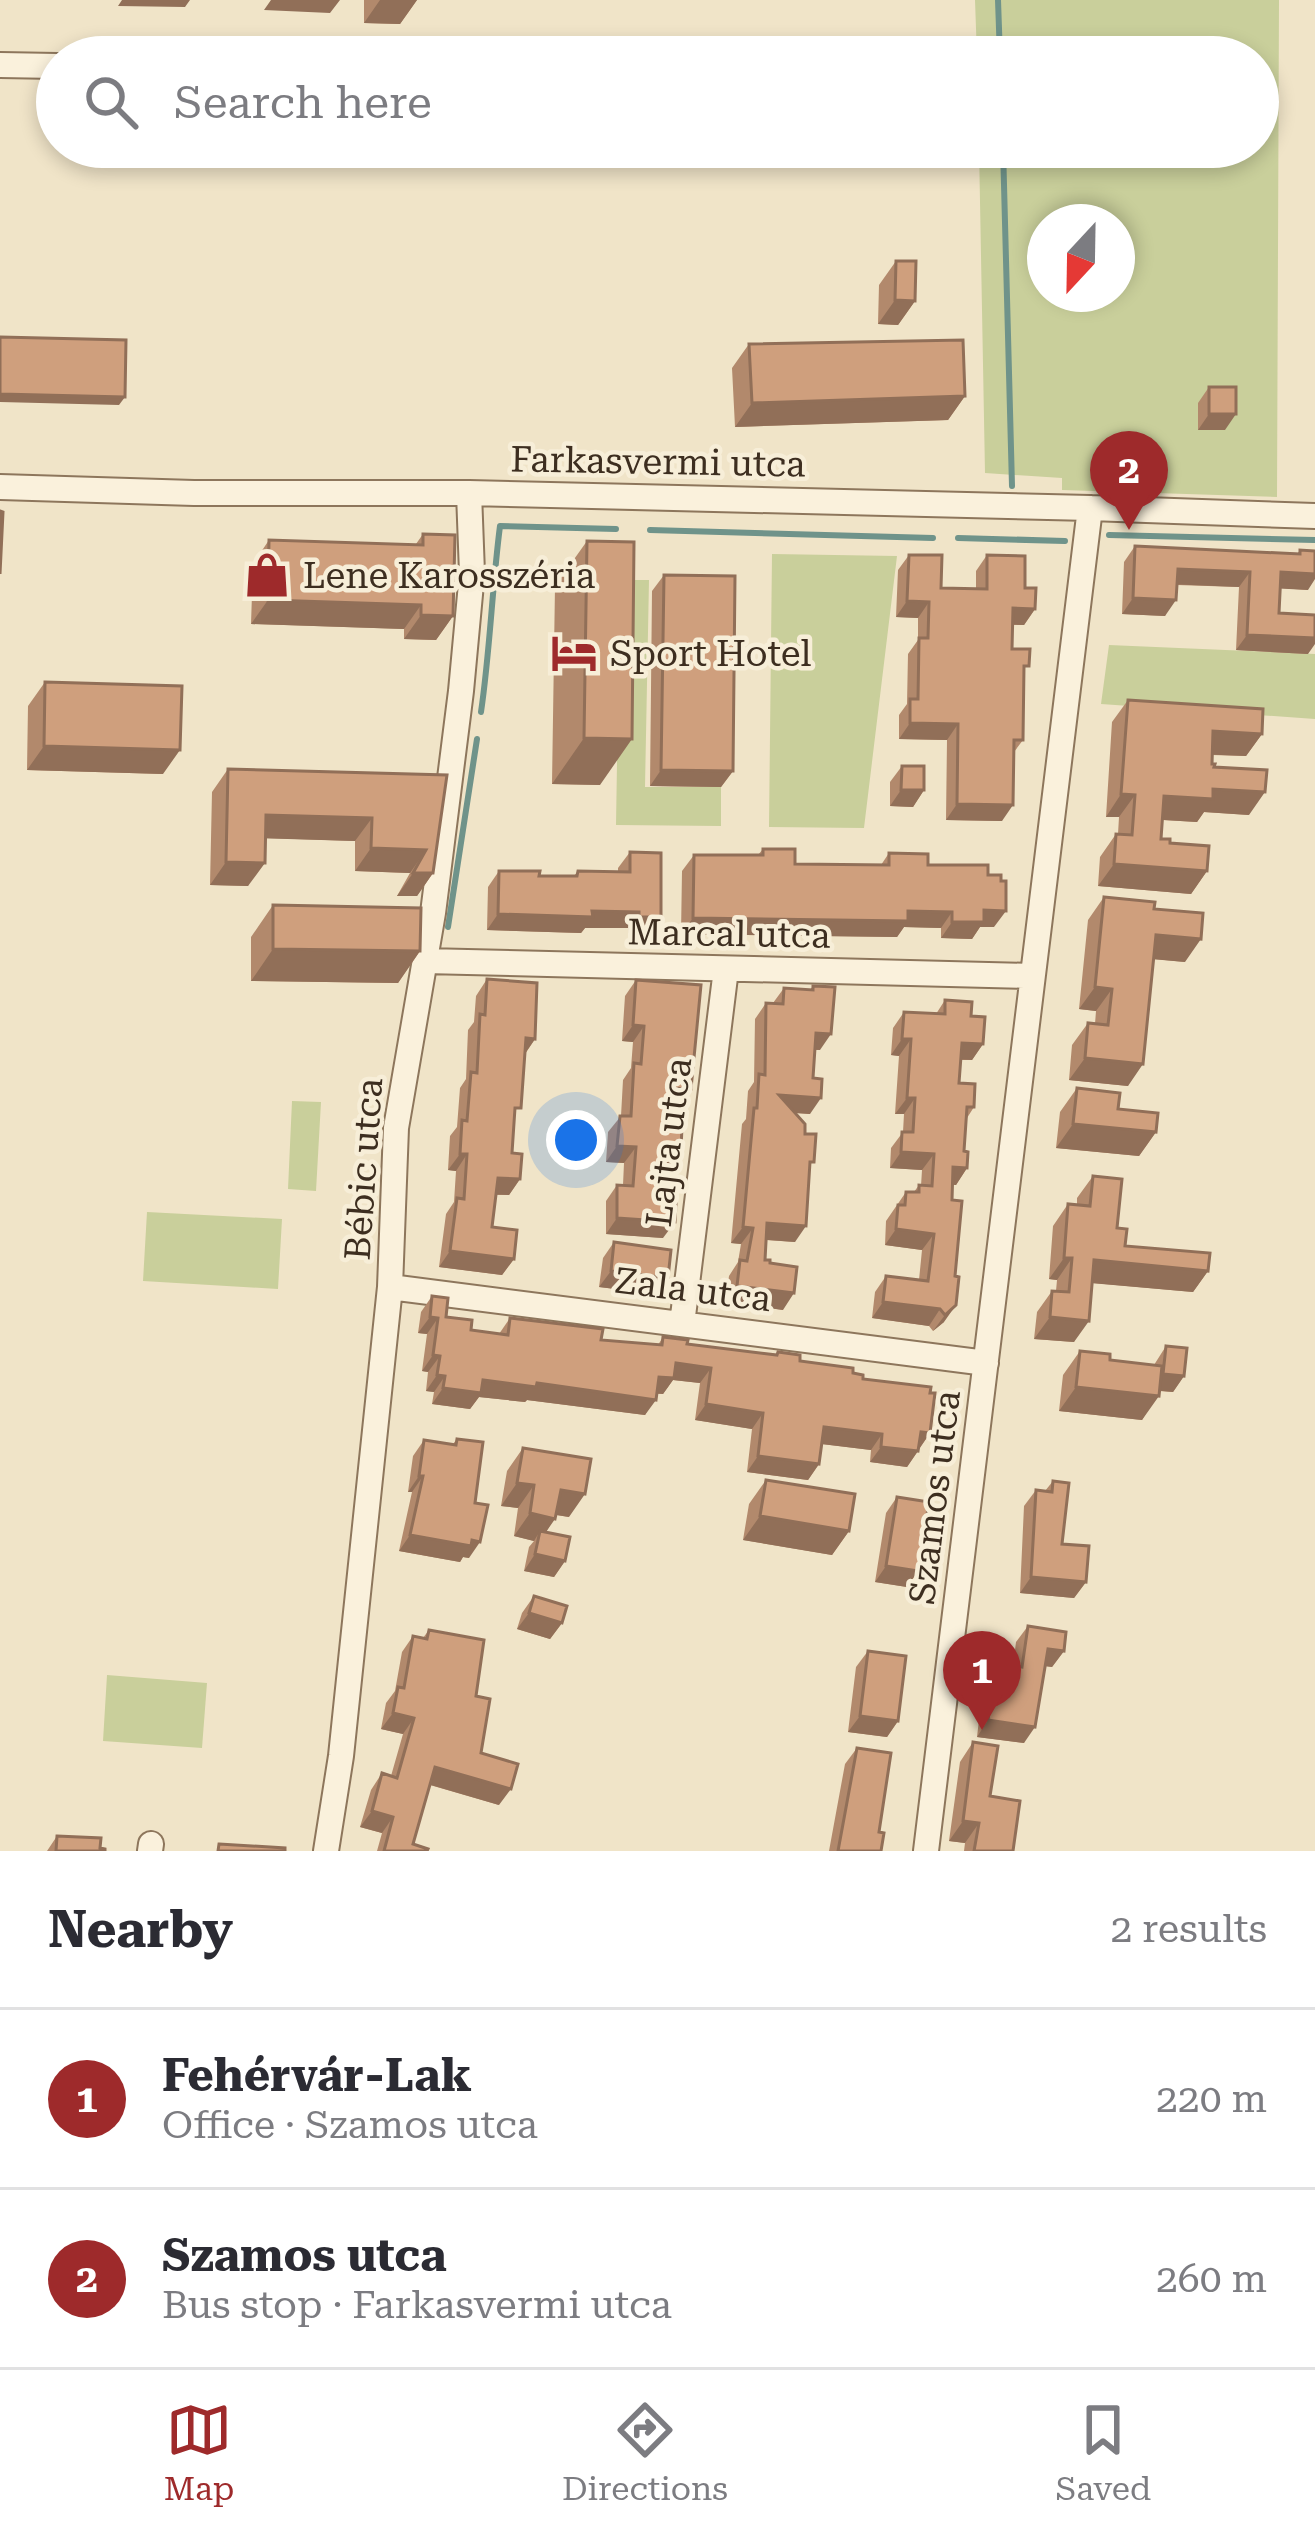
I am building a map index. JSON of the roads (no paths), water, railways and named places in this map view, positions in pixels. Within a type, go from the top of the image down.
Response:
[{"type":"street","points":[[0,65],[36,66]]},
{"type":"street","name":"Farkasvermi utca","points":[[0,488],[470,493],[1315,516]]},
{"type":"street","name":"Bébic utca","points":[[326,1851],[341,1756],[390,1287],[396,1127],[447,814],[468,620],[473,550],[470,493]]},
{"type":"street","name":"Szamos utca","points":[[926,1851],[1090,508]]},
{"type":"street","name":"Marcal utca","points":[[424,961],[1032,976]]},
{"type":"street","name":"Lajta utca","points":[[682,1324],[726,969]]},
{"type":"street","name":"Zala utca","points":[[390,1287],[986,1363]]},
{"type":"waterway","points":[[998,0],[999,36]]},
{"type":"waterway","points":[[1004,168],[1012,486]]},
{"type":"waterway","points":[[481,712],[500,526],[616,529]]},
{"type":"waterway","points":[[650,530],[933,538]]},
{"type":"waterway","points":[[1109,535],[1315,540]]},
{"type":"waterway","points":[[958,538],[1065,541]]},
{"type":"waterway","points":[[448,927],[477,739]]},
{"type":"place","name":"Szamos utca","points":[[1129,530]]},
{"type":"place","name":"Lene Karosszéria","points":[[267,575]]},
{"type":"place","name":"Sport Hotel","points":[[574,653]]},
{"type":"place","name":"Fehérvár-Lak","points":[[982,1730]]}]
